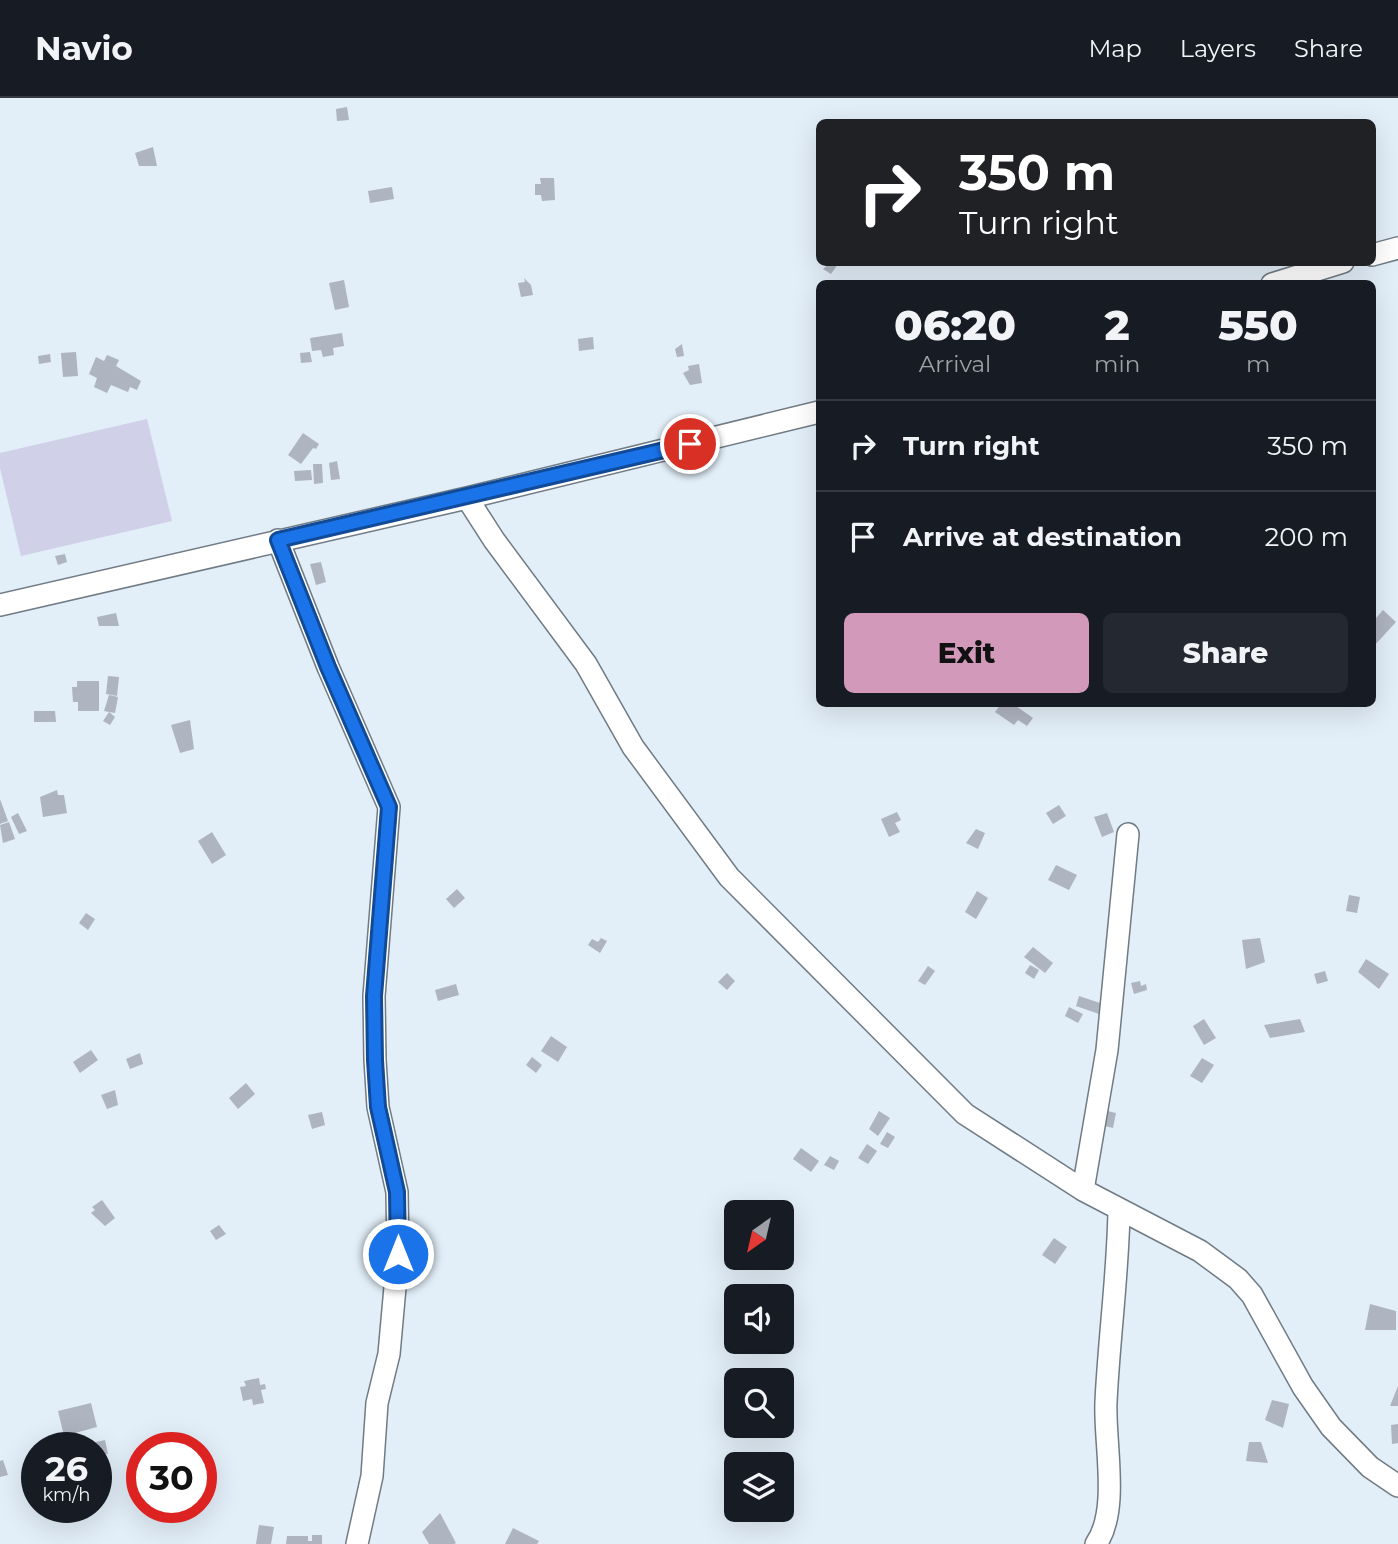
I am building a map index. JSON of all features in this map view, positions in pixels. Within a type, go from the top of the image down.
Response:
[{"type":"street","points":[[1376,254],[1398,248]]},
{"type":"street","points":[[1285,280],[1330,266]]},
{"type":"street","points":[[0,605],[467,498],[816,413]]},
{"type":"street","points":[[467,498],[494,540],[586,664],[633,747],[729,877],[965,1114],[1083,1191],[1218,1261],[1238,1279],[1252,1295],[1303,1387],[1331,1427],[1370,1467],[1398,1486]]},
{"type":"street","points":[[278,540],[328,667],[389,807],[374,996],[374,1034],[378,1107],[397,1192],[398,1254],[389,1354],[377,1403],[372,1476],[357,1544]]},
{"type":"street","points":[[1083,1191],[1107,1050],[1128,834]]},
{"type":"street","points":[[1096,1544],[1106,1516],[1109,1485],[1106,1399],[1118,1278],[1119,1210]]},
{"type":"shaded area","points":[[147,419],[172,521],[21,556],[0,468],[0,453]]},
{"type":"building","points":[[347,107],[349,120],[337,121],[336,109]]},
{"type":"building","points":[[153,147],[157,166],[139,166],[135,153]]},
{"type":"building","points":[[540,178],[554,178],[555,200],[542,201],[541,195],[535,195],[535,184],[541,184]]},
{"type":"building","points":[[392,187],[394,199],[370,203],[368,191]]},
{"type":"building","points":[[826,266],[837,266],[831,274],[823,269]]},
{"type":"building","points":[[524,278],[531,285],[533,295],[521,297],[518,283],[525,282]]},
{"type":"building","points":[[344,280],[349,307],[335,310],[329,283]]},
{"type":"building","points":[[342,333],[344,346],[333,348],[334,355],[323,357],[321,350],[312,351],[310,338]]},
{"type":"building","points":[[593,337],[594,349],[579,351],[578,339]]},
{"type":"building","points":[[682,344],[684,356],[677,357],[675,349]]},
{"type":"building","points":[[76,352],[78,376],[63,377],[61,353]]},
{"type":"building","points":[[310,352],[312,362],[301,363],[300,353]]},
{"type":"building","points":[[50,354],[51,362],[39,364],[38,356]]},
{"type":"building","points":[[107,355],[119,360],[116,366],[141,381],[137,390],[130,387],[128,392],[111,385],[107,393],[94,387],[97,378],[89,374],[96,357],[104,361]]},
{"type":"building","points":[[699,364],[702,383],[690,385],[683,373],[689,370],[688,366]]},
{"type":"building","points":[[303,433],[319,444],[301,464],[288,455]]},
{"type":"building","points":[[337,461],[340,479],[331,480],[329,463]]},
{"type":"building","points":[[313,464],[322,464],[323,483],[314,484]]},
{"type":"building","points":[[311,470],[312,480],[295,481],[294,471]]},
{"type":"building","points":[[65,554],[67,562],[58,565],[55,556]]},
{"type":"building","points":[[321,562],[326,582],[316,585],[310,564]]},
{"type":"building","points":[[1383,610],[1396,622],[1376,644],[1376,618]]},
{"type":"building","points":[[116,613],[119,626],[99,626],[97,617]]},
{"type":"building","points":[[108,676],[119,677],[117,696],[106,694]]},
{"type":"building","points":[[77,681],[99,681],[99,711],[78,711],[78,702],[73,702],[72,687],[77,687]]},
{"type":"building","points":[[109,695],[118,697],[115,713],[104,711]]},
{"type":"building","points":[[999,707],[1017,707],[1033,718],[1027,726],[1018,720],[1014,725],[995,712]]},
{"type":"building","points":[[34,711],[55,711],[56,722],[34,722]]},
{"type":"building","points":[[109,712],[115,717],[110,725],[103,721]]},
{"type":"building","points":[[190,720],[194,749],[180,753],[171,725]]},
{"type":"building","points":[[57,790],[58,795],[64,795],[67,813],[43,817],[40,797]]},
{"type":"building","points":[[0,799],[8,821],[0,824]]},
{"type":"building","points":[[1059,805],[1066,816],[1053,824],[1046,813]]},
{"type":"building","points":[[897,812],[901,820],[895,823],[900,832],[889,837],[881,819]]},
{"type":"building","points":[[18,813],[27,831],[19,834],[11,817]]},
{"type":"building","points":[[1107,813],[1114,832],[1102,837],[1094,817]]},
{"type":"building","points":[[9,822],[15,839],[3,843],[0,825]]},
{"type":"building","points":[[976,829],[985,833],[978,849],[966,843]]},
{"type":"building","points":[[212,832],[226,855],[212,864],[198,841]]},
{"type":"building","points":[[1056,865],[1077,875],[1069,890],[1048,880]]},
{"type":"building","points":[[457,889],[465,898],[454,908],[446,899]]},
{"type":"building","points":[[977,891],[988,898],[976,919],[965,912]]},
{"type":"building","points":[[1349,895],[1360,897],[1357,913],[1346,911]]},
{"type":"building","points":[[86,913],[95,919],[88,930],[79,923]]},
{"type":"building","points":[[601,938],[607,941],[600,953],[588,945],[592,939],[598,942]]},
{"type":"building","points":[[1260,938],[1265,962],[1246,969],[1242,940]]},
{"type":"building","points":[[1033,947],[1053,963],[1045,973],[1024,957]]},
{"type":"building","points":[[1366,959],[1389,974],[1379,989],[1358,972]]},
{"type":"building","points":[[1030,965],[1039,970],[1034,979],[1025,973]]},
{"type":"building","points":[[928,966],[935,971],[925,985],[918,981]]},
{"type":"building","points":[[1325,971],[1328,981],[1317,984],[1314,974]]},
{"type":"building","points":[[727,973],[735,981],[727,990],[718,982]]},
{"type":"building","points":[[1140,981],[1141,986],[1146,984],[1147,990],[1134,994],[1131,983]]},
{"type":"building","points":[[456,984],[459,995],[438,1001],[435,990]]},
{"type":"building","points":[[1079,996],[1103,1004],[1099,1014],[1076,1006]]},
{"type":"building","points":[[1069,1007],[1083,1014],[1078,1023],[1065,1016]]},
{"type":"building","points":[[1204,1019],[1216,1038],[1204,1045],[1193,1026]]},
{"type":"building","points":[[1300,1019],[1305,1032],[1270,1038],[1264,1025]]},
{"type":"building","points":[[551,1036],[567,1047],[558,1062],[541,1051]]},
{"type":"building","points":[[91,1050],[98,1060],[80,1073],[73,1062]]},
{"type":"building","points":[[140,1053],[143,1064],[130,1069],[126,1059]]},
{"type":"building","points":[[532,1057],[542,1065],[536,1073],[526,1065]]},
{"type":"building","points":[[1202,1058],[1214,1065],[1202,1083],[1190,1076]]},
{"type":"building","points":[[246,1083],[255,1094],[238,1109],[229,1098]]},
{"type":"building","points":[[115,1090],[118,1105],[107,1109],[101,1095]]},
{"type":"building","points":[[1103,1110],[1116,1113],[1113,1128],[1100,1125]]},
{"type":"building","points":[[879,1111],[890,1118],[878,1136],[869,1129]]},
{"type":"building","points":[[322,1112],[325,1125],[312,1129],[308,1115]]},
{"type":"building","points":[[887,1132],[895,1137],[888,1148],[880,1144]]},
{"type":"building","points":[[867,1144],[877,1151],[868,1164],[858,1158]]},
{"type":"building","points":[[801,1148],[819,1161],[811,1172],[793,1159]]},
{"type":"building","points":[[830,1156],[839,1161],[834,1170],[824,1165]]},
{"type":"building","points":[[102,1200],[115,1218],[105,1226],[91,1213],[95,1210],[92,1207]]},
{"type":"building","points":[[219,1225],[226,1234],[216,1240],[210,1231]]},
{"type":"building","points":[[1054,1238],[1067,1247],[1055,1264],[1042,1255]]},
{"type":"building","points":[[1370,1304],[1396,1311],[1396,1330],[1365,1330]]},
{"type":"building","points":[[259,1378],[260,1385],[265,1384],[266,1389],[261,1390],[264,1403],[253,1405],[252,1399],[243,1401],[240,1387],[246,1386],[244,1381]]},
{"type":"building","points":[[1398,1386],[1398,1406],[1390,1406]]},
{"type":"building","points":[[1272,1400],[1289,1404],[1283,1428],[1265,1420]]},
{"type":"building","points":[[91,1403],[97,1427],[79,1432],[63,1432],[58,1411]]},
{"type":"building","points":[[1398,1424],[1398,1443],[1392,1444],[1391,1425]]},
{"type":"building","points":[[1249,1442],[1261,1442],[1268,1463],[1246,1461]]},
{"type":"building","points":[[3,1460],[8,1475],[0,1477],[0,1461]]},
{"type":"building","points":[[440,1513],[456,1543],[454,1544],[429,1544],[422,1532]]},
{"type":"building","points":[[259,1525],[274,1527],[271,1544],[256,1544]]},
{"type":"building","points":[[513,1528],[539,1541],[537,1544],[505,1544]]},
{"type":"building","points":[[312,1535],[322,1535],[322,1544],[286,1544],[287,1536],[308,1536],[308,1541],[312,1541]]},
{"type":"route","points":[[398,1254],[397,1192],[391,1155],[378,1107],[375,1081],[374,996],[389,807],[347,705],[328,667],[278,540],[690,444]]}]
